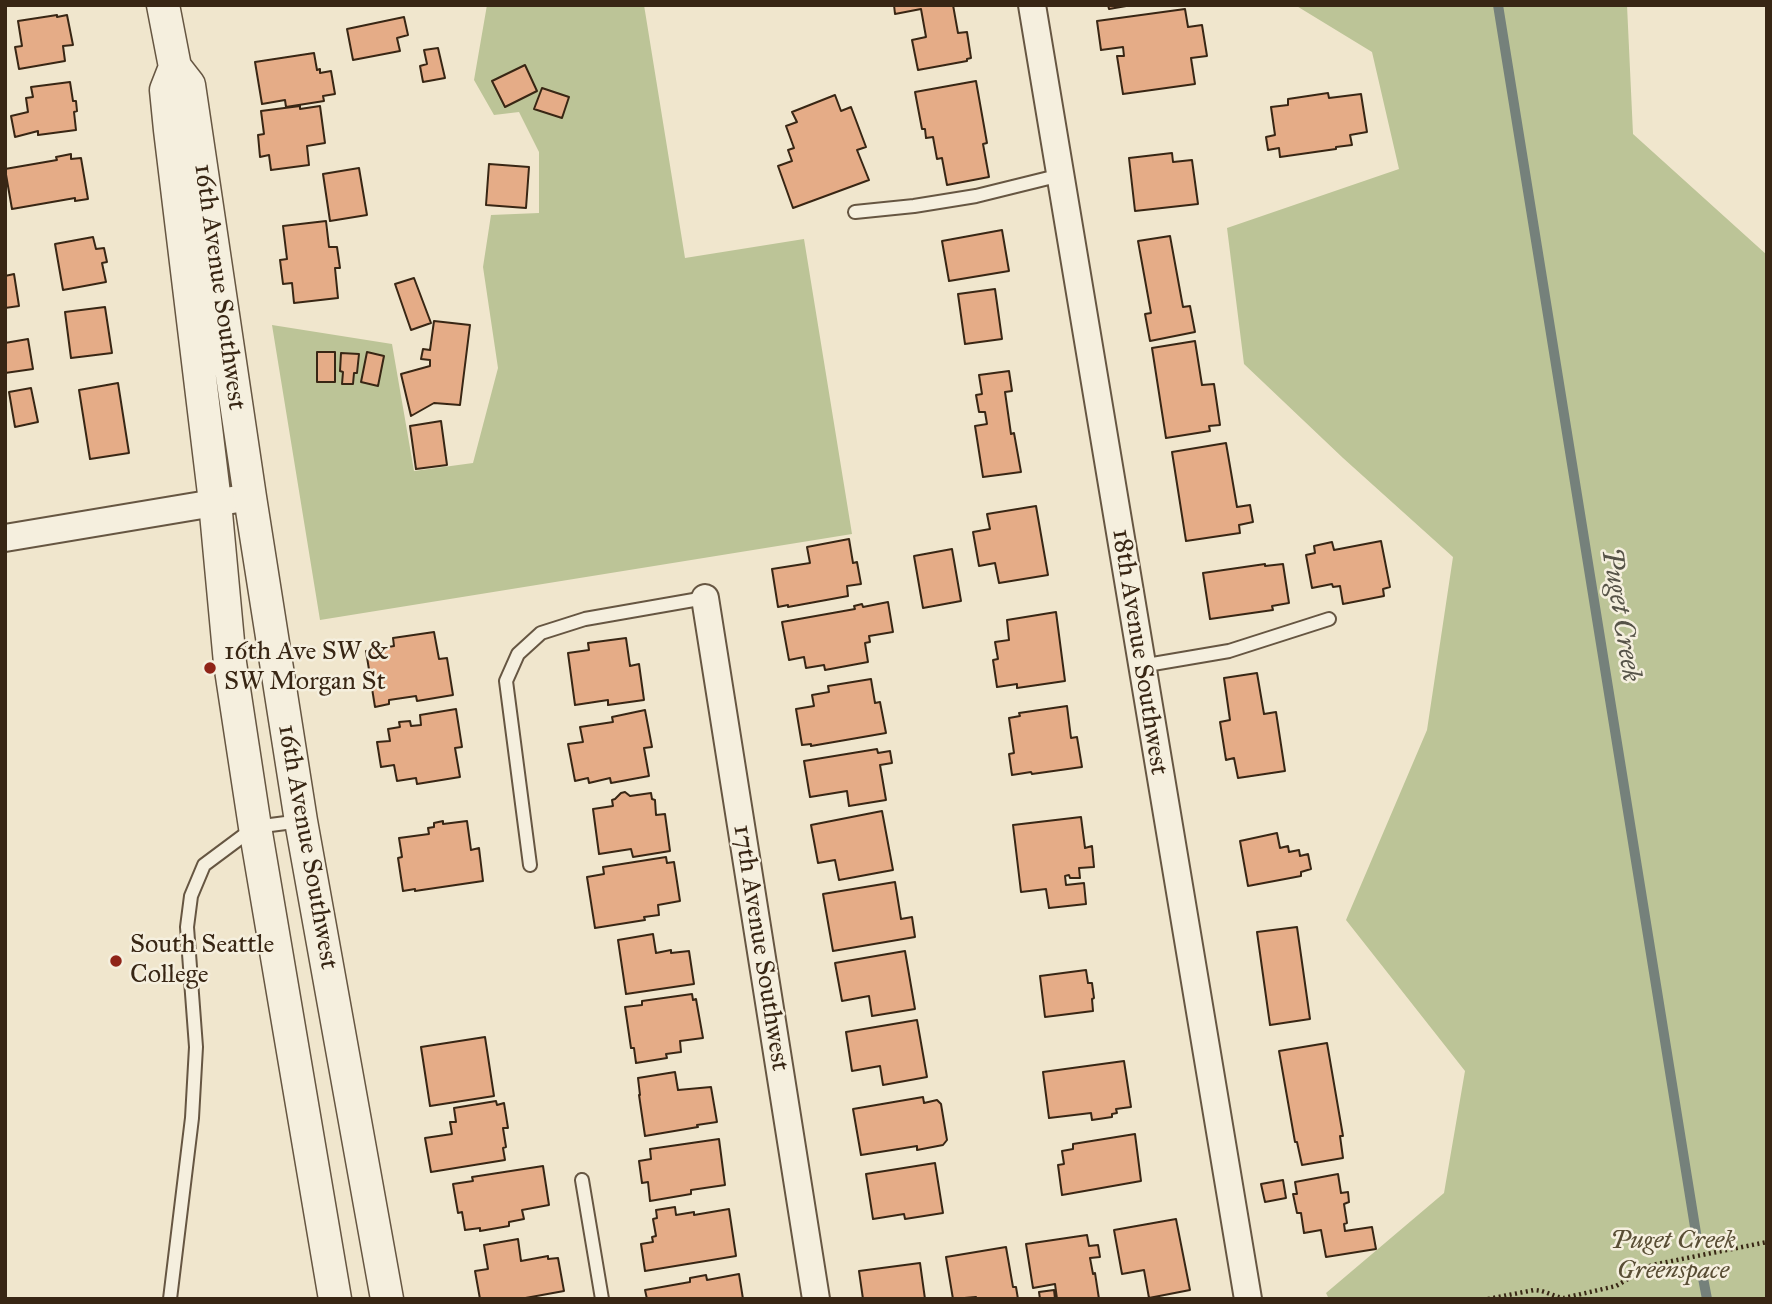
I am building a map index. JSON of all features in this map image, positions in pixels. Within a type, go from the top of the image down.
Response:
[{"type":"street","name":"16th Avenue Southwest","points":[[163,5],[174,67],[166,90],[170,130],[215,502],[230,663],[335,1299]]},
{"type":"street","name":"18th Avenue Southwest","points":[[1032,5],[1248,1299]]},
{"type":"street","name":"16th Avenue Southwest","points":[[174,67],[189,85],[301,821],[387,1299]]},
{"type":"street","points":[[5,537],[250,497]]},
{"type":"street","name":"17th Avenue Southwest","points":[[705,597],[816,1299]]},
{"type":"lane","points":[[855,212],[914,206],[976,195],[1060,175]]},
{"type":"lane","points":[[530,865],[506,681],[518,654],[541,633],[585,619],[705,597]]},
{"type":"lane","points":[[1141,666],[1229,651],[1329,619]]},
{"type":"lane","points":[[170,1299],[192,1118],[195,1071],[193,990],[187,927],[191,896],[204,865],[255,827],[301,821]]},
{"type":"lane","points":[[582,1180],[603,1299]]},
{"type":"path","points":[[1488,1299],[1534,1290],[1564,1298],[1616,1286],[1652,1265],[1767,1242]]},
{"type":"green space","points":[[487,5],[644,5],[685,258],[804,239],[852,534],[320,620],[272,325],[392,344],[414,471],[473,463],[498,368],[483,267],[491,215],[539,213],[539,152],[519,112],[494,115],[474,80]]},
{"type":"green space","name":"Puget Creek Greenspace","points":[[1295,5],[1627,5],[1633,134],[1767,255],[1767,1299],[1329,1299],[1326,1293],[1444,1193],[1465,1071],[1346,920],[1427,730],[1453,557],[1244,364],[1227,228],[1399,169],[1372,52]]},
{"type":"building","points":[[894,5],[953,5],[958,33],[967,32],[971,58],[918,70],[912,40],[926,37],[921,9],[895,14]]},
{"type":"building","points":[[1108,5],[1132,5],[1109,9]]},
{"type":"building","points":[[1185,9],[1188,27],[1202,25],[1207,56],[1191,58],[1195,84],[1123,94],[1117,56],[1124,56],[1123,47],[1101,50],[1097,21]]},
{"type":"building","points":[[67,15],[73,45],[63,46],[65,61],[19,69],[15,47],[22,46],[18,21]]},
{"type":"building","points":[[404,17],[408,35],[397,38],[400,51],[353,60],[347,29]]},
{"type":"building","points":[[438,48],[445,78],[423,82],[420,66],[427,64],[424,50]]},
{"type":"building","points":[[314,53],[317,70],[320,69],[320,73],[331,71],[335,94],[323,96],[324,101],[286,107],[285,100],[262,104],[255,62]]},
{"type":"building","points":[[525,65],[537,91],[505,107],[492,81]]},
{"type":"building","points":[[976,81],[987,143],[983,144],[989,177],[947,185],[942,158],[937,159],[933,137],[926,138],[925,129],[922,129],[915,92]]},
{"type":"building","points":[[70,82],[73,101],[76,101],[76,130],[38,135],[38,131],[15,137],[11,116],[28,112],[26,98],[33,97],[31,87]]},
{"type":"building","points":[[542,88],[569,97],[562,118],[534,109]]},
{"type":"building","points":[[1328,93],[1329,98],[1361,94],[1367,132],[1350,135],[1352,145],[1336,149],[1280,157],[1279,148],[1268,150],[1266,137],[1275,135],[1271,107],[1288,105],[1288,99]]},
{"type":"building","points":[[835,95],[841,111],[851,107],[866,147],[857,150],[869,180],[793,208],[778,166],[792,161],[788,150],[794,148],[786,126],[797,122],[792,112]]},
{"type":"building","points":[[300,106],[300,109],[320,106],[325,143],[307,146],[309,165],[271,170],[269,155],[260,157],[258,135],[264,134],[261,111]]},
{"type":"building","points":[[1172,153],[1173,162],[1192,160],[1198,204],[1135,211],[1129,158]]},
{"type":"building","points":[[71,154],[71,159],[81,158],[88,199],[75,201],[75,198],[12,209],[5,169],[57,160],[56,157]]},
{"type":"building","points":[[489,164],[529,167],[526,208],[486,205]]},
{"type":"building","points":[[359,168],[367,215],[330,221],[323,174]]},
{"type":"building","points":[[326,221],[329,247],[337,247],[340,268],[335,268],[338,298],[294,303],[292,283],[283,284],[280,260],[287,259],[283,226]]},
{"type":"building","points":[[1002,230],[1009,271],[949,281],[942,241]]},
{"type":"building","points":[[1170,236],[1183,307],[1190,306],[1195,332],[1150,341],[1145,314],[1151,313],[1138,241]]},
{"type":"building","points":[[93,237],[96,249],[104,248],[107,262],[102,263],[106,282],[63,290],[55,244]]},
{"type":"building","points":[[14,274],[19,306],[5,308],[5,276]]},
{"type":"building","points":[[414,278],[431,323],[411,330],[395,284]]},
{"type":"building","points":[[995,289],[1002,339],[965,344],[958,294]]},
{"type":"building","points":[[105,307],[112,353],[71,358],[65,312]]},
{"type":"building","points":[[434,321],[470,325],[460,405],[434,403],[411,416],[401,374],[430,366],[430,360],[421,359],[423,349],[430,350]]},
{"type":"building","points":[[28,339],[33,369],[5,373],[5,343]]},
{"type":"building","points":[[1195,341],[1202,385],[1214,384],[1220,425],[1209,426],[1210,431],[1166,438],[1152,348]]},
{"type":"building","points":[[317,352],[335,352],[335,382],[317,382]]},
{"type":"building","points":[[367,352],[384,356],[378,386],[361,382]]},
{"type":"building","points":[[341,353],[359,354],[353,384],[342,384]]},
{"type":"building","points":[[1009,371],[1012,391],[1005,392],[1011,434],[1014,433],[1021,472],[983,477],[975,426],[987,424],[985,412],[979,412],[976,395],[982,394],[979,375]]},
{"type":"building","points":[[118,383],[129,453],[90,459],[79,390]]},
{"type":"building","points":[[31,388],[38,422],[15,427],[9,392]]},
{"type":"building","points":[[441,421],[447,465],[416,469],[410,426]]},
{"type":"building","points":[[1226,443],[1237,507],[1250,505],[1253,522],[1239,525],[1240,533],[1186,541],[1172,452]]},
{"type":"building","points":[[1036,506],[1048,575],[999,583],[995,563],[979,566],[973,532],[990,529],[987,514]]},
{"type":"building","points":[[849,539],[853,563],[857,562],[861,584],[847,586],[848,596],[778,607],[772,569],[810,563],[807,547]]},
{"type":"building","points":[[1381,541],[1390,587],[1383,589],[1384,596],[1343,604],[1340,586],[1333,587],[1332,584],[1312,588],[1306,555],[1315,553],[1314,546],[1332,542],[1334,550]]},
{"type":"building","points":[[952,549],[961,601],[923,608],[914,556]]},
{"type":"building","points":[[1283,564],[1289,603],[1272,606],[1273,610],[1210,619],[1203,573]]},
{"type":"building","points":[[888,602],[893,632],[869,636],[870,642],[865,643],[868,662],[825,670],[824,665],[806,668],[804,657],[789,660],[782,622],[855,609],[854,606],[862,604],[863,607]]},
{"type":"building","points":[[1056,612],[1065,681],[1017,688],[1017,684],[997,687],[993,660],[998,659],[995,642],[1009,640],[1007,620]]},
{"type":"building","points":[[434,632],[439,659],[447,658],[453,695],[417,701],[416,696],[389,700],[389,704],[375,707],[366,651],[394,646],[393,638]]},
{"type":"building","points":[[626,638],[630,666],[639,664],[644,700],[608,705],[608,700],[575,705],[568,653],[589,650],[588,643]]},
{"type":"building","points":[[1257,673],[1264,714],[1276,712],[1285,771],[1238,778],[1234,758],[1226,760],[1220,722],[1230,720],[1224,678]]},
{"type":"building","points":[[871,679],[875,703],[880,702],[886,733],[811,746],[802,745],[796,709],[814,706],[812,695],[829,692],[828,686]]},
{"type":"building","points":[[1067,706],[1071,738],[1077,737],[1082,767],[1012,775],[1009,754],[1014,753],[1009,718],[1020,716],[1019,713]]},
{"type":"building","points":[[456,709],[462,747],[455,748],[460,777],[417,784],[416,778],[397,781],[394,765],[381,767],[377,742],[390,741],[388,729],[400,727],[399,722],[410,721],[411,726],[421,725],[420,715]]},
{"type":"building","points":[[645,710],[652,747],[644,748],[649,776],[611,783],[610,778],[589,783],[588,778],[575,781],[568,744],[583,742],[580,727],[613,722],[612,717]]},
{"type":"building","points":[[877,749],[878,753],[890,751],[892,763],[880,765],[886,800],[849,806],[847,791],[810,797],[804,761]]},
{"type":"building","points":[[625,792],[630,796],[651,793],[652,799],[655,800],[656,815],[665,814],[670,851],[633,857],[631,849],[599,854],[593,809],[613,806],[612,800]]},
{"type":"building","points":[[882,811],[893,870],[839,880],[835,860],[818,863],[811,825]]},
{"type":"building","points":[[1081,817],[1085,848],[1092,846],[1094,867],[1079,868],[1080,878],[1065,876],[1066,885],[1084,883],[1086,904],[1049,908],[1046,889],[1021,892],[1013,825]]},
{"type":"building","points":[[443,821],[443,824],[467,821],[471,850],[479,848],[483,881],[403,891],[398,858],[402,857],[399,838],[429,834],[428,828]]},
{"type":"building","points":[[1277,833],[1280,848],[1288,846],[1289,852],[1299,850],[1300,856],[1308,854],[1311,869],[1301,872],[1301,876],[1248,886],[1240,841]]},
{"type":"building","points":[[666,857],[667,863],[674,862],[680,901],[658,905],[659,915],[644,917],[645,920],[595,928],[587,877],[604,874],[603,867]]},
{"type":"building","points":[[895,882],[901,919],[912,917],[915,937],[833,951],[823,894]]},
{"type":"building","points":[[1297,927],[1310,1019],[1270,1025],[1257,932]]},
{"type":"building","points":[[653,934],[656,953],[689,951],[694,984],[626,994],[618,940]]},
{"type":"building","points":[[905,951],[915,1009],[872,1016],[869,996],[842,1001],[835,963]]},
{"type":"building","points":[[1086,970],[1088,983],[1092,983],[1093,1011],[1045,1017],[1040,976]]},
{"type":"building","points":[[692,994],[693,1000],[696,999],[703,1038],[680,1041],[681,1052],[666,1054],[667,1058],[636,1063],[625,1007],[642,1005],[642,1001]]},
{"type":"building","points":[[917,1020],[927,1077],[883,1085],[880,1066],[852,1071],[846,1032]]},
{"type":"building","points":[[485,1037],[494,1096],[430,1106],[421,1047]]},
{"type":"building","points":[[1327,1043],[1343,1136],[1340,1136],[1343,1158],[1302,1165],[1295,1142],[1279,1051]]},
{"type":"building","points":[[1124,1061],[1131,1107],[1116,1109],[1117,1113],[1112,1114],[1112,1117],[1092,1120],[1091,1113],[1049,1118],[1043,1072]]},
{"type":"building","points":[[675,1072],[678,1090],[711,1087],[717,1122],[645,1136],[638,1078]]},
{"type":"building","points":[[923,1097],[924,1103],[937,1100],[941,1104],[947,1140],[943,1145],[917,1150],[917,1146],[861,1155],[853,1109]]},
{"type":"building","points":[[496,1101],[497,1105],[504,1103],[508,1128],[503,1128],[505,1160],[431,1172],[425,1138],[452,1134],[450,1122],[456,1122],[454,1108]]},
{"type":"building","points":[[1135,1134],[1141,1181],[1062,1195],[1058,1165],[1064,1164],[1062,1151],[1073,1149],[1073,1144]]},
{"type":"building","points":[[719,1139],[725,1185],[691,1190],[691,1194],[650,1201],[648,1182],[642,1183],[639,1161],[651,1159],[650,1149]]},
{"type":"building","points":[[935,1163],[943,1213],[905,1219],[904,1214],[873,1219],[866,1174]]},
{"type":"building","points":[[543,1166],[549,1205],[522,1210],[524,1219],[509,1222],[509,1226],[480,1231],[480,1228],[465,1230],[462,1212],[458,1213],[453,1184],[473,1181],[472,1177]]},
{"type":"building","points":[[1338,1174],[1341,1193],[1348,1192],[1349,1202],[1344,1204],[1347,1223],[1344,1224],[1345,1231],[1372,1227],[1376,1249],[1326,1257],[1321,1230],[1304,1233],[1301,1213],[1297,1213],[1293,1194],[1297,1194],[1295,1182]]},
{"type":"building","points":[[1283,1180],[1286,1198],[1265,1202],[1261,1184]]},
{"type":"building","points":[[675,1207],[676,1215],[729,1209],[736,1256],[645,1271],[641,1244],[653,1242],[652,1237],[656,1236],[653,1219],[657,1218],[656,1210]]},
{"type":"building","points":[[1176,1219],[1190,1290],[1149,1298],[1144,1270],[1122,1274],[1114,1230]]},
{"type":"building","points":[[1087,1235],[1089,1246],[1098,1245],[1100,1257],[1090,1258],[1099,1299],[1057,1299],[1055,1284],[1033,1288],[1026,1244]]},
{"type":"building","points":[[518,1239],[521,1261],[548,1256],[548,1259],[558,1258],[564,1291],[520,1299],[480,1299],[475,1271],[488,1269],[484,1245]]},
{"type":"building","points":[[1006,1247],[1013,1287],[1016,1287],[1018,1299],[953,1299],[946,1257]]},
{"type":"building","points":[[920,1263],[925,1299],[863,1299],[859,1271]]},
{"type":"building","points":[[739,1274],[743,1299],[647,1299],[645,1290],[690,1282],[690,1278],[706,1275],[707,1280]]},
{"type":"building","points":[[1054,1290],[1055,1299],[1040,1299],[1039,1292]]},
{"type":"waterway","name":"Puget Creek","points":[[1498,5],[1696,1233]]},
{"type":"waterway","name":"Puget Creek","points":[[1703,1278],[1707,1299]]},
{"type":"place","name":"16th Ave SW & SW Morgan St","points":[[210,668]]},
{"type":"place","name":"South Seattle College","points":[[116,961]]}]
